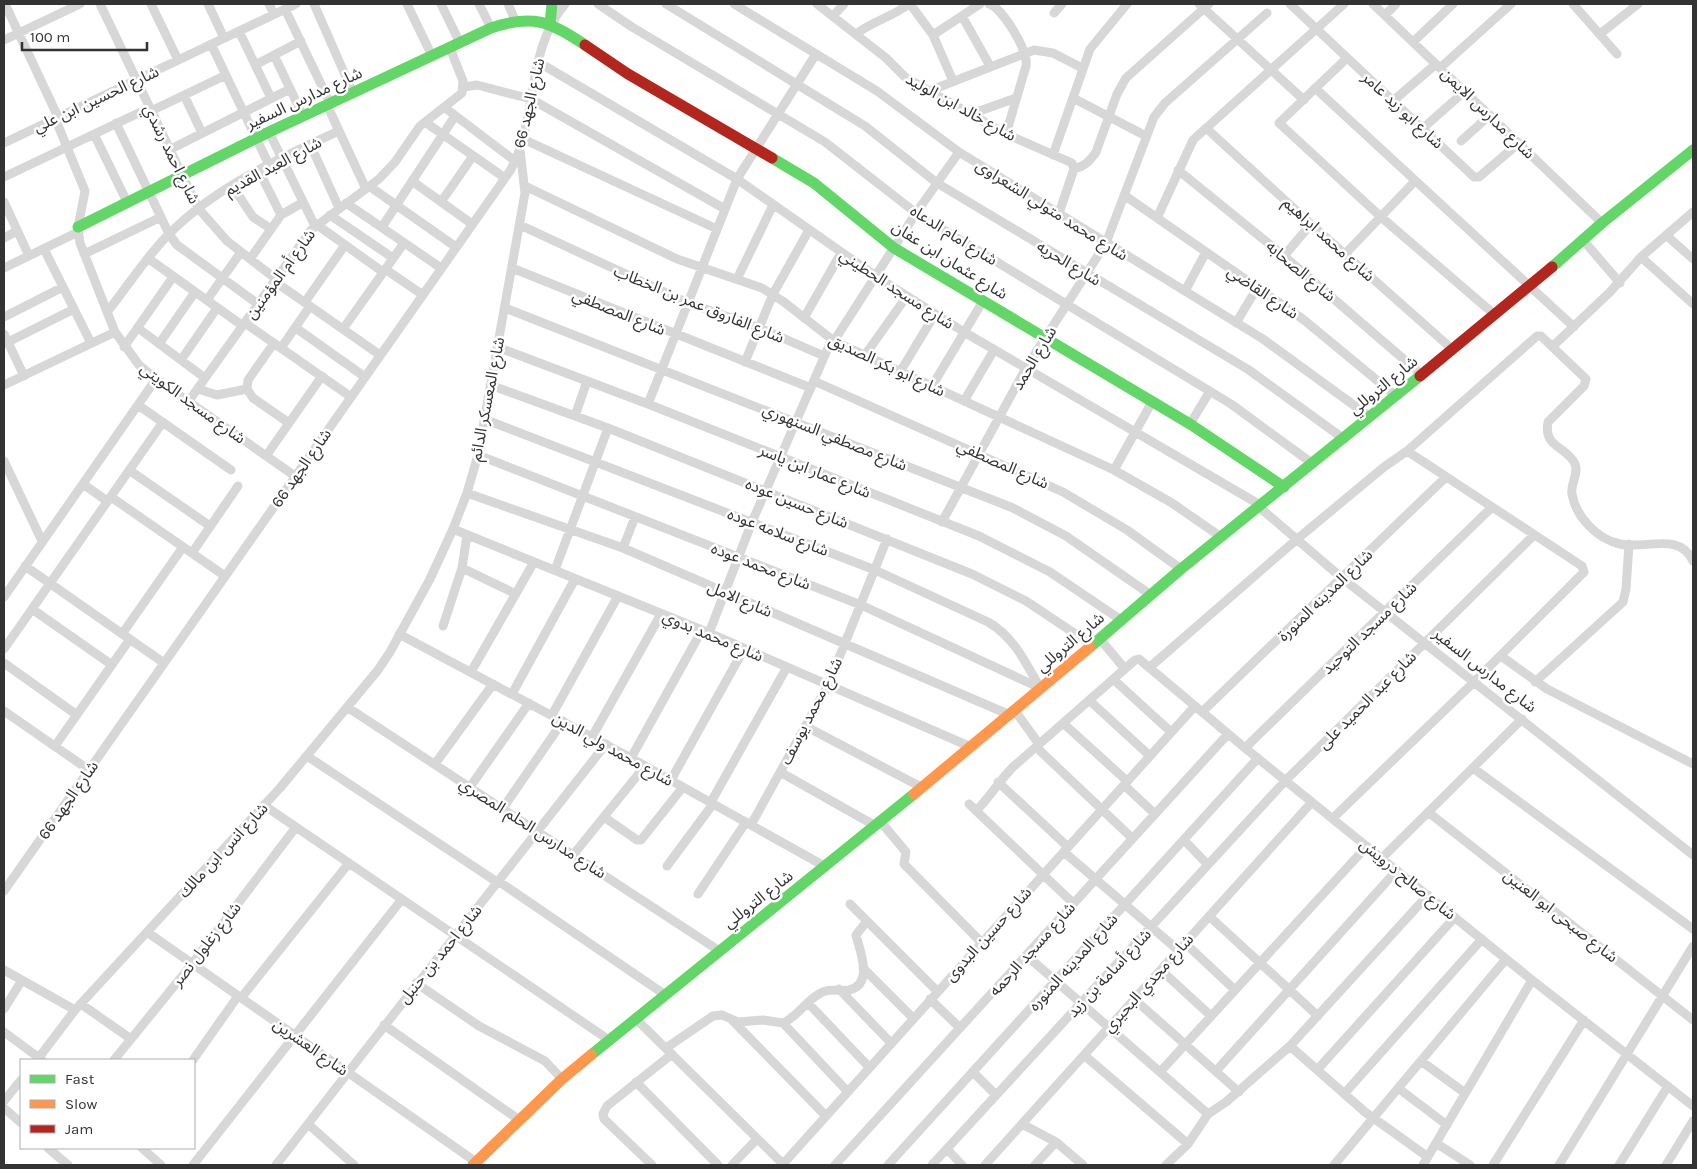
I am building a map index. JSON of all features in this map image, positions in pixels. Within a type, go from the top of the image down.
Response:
[{"type":"street","name":"شارع مسجد الكويتي","points":[[5,4],[56,118],[85,191],[78,229],[84,254],[115,332],[124,347],[156,380],[295,476]]},
{"type":"street","points":[[4,40],[80,4]]},
{"type":"street","name":"شارع احمد رشدي","points":[[100,4],[198,208],[214,228],[275,280],[380,355]]},
{"type":"street","points":[[208,4],[224,38]]},
{"type":"street","points":[[269,4],[274,14]]},
{"type":"street","name":"شارع الحسين ابن علي","points":[[4,142],[296,4]]},
{"type":"street","points":[[314,4],[353,93]]},
{"type":"street","points":[[407,4],[432,56]]},
{"type":"street","points":[[441,4],[455,45],[464,87],[476,85],[531,99],[725,210]]},
{"type":"street","points":[[479,4],[491,28]]},
{"type":"street","points":[[508,4],[515,20]]},
{"type":"street","points":[[550,24],[552,4]]},
{"type":"street","name":"شارع الجهد 66","points":[[4,891],[8,876],[89,770],[516,161],[523,139],[538,62],[550,24],[565,4]]},
{"type":"street","name":"شارع امام الدعاه","points":[[598,4],[632,27],[778,113],[846,157],[916,213],[1210,391],[1252,418],[1313,464]]},
{"type":"street","name":"شارع الحريه","points":[[666,4],[865,126],[937,183],[1088,275],[1225,355],[1344,439]]},
{"type":"street","name":"شارع محمد متولي الشعراوى","points":[[734,4],[883,95],[959,152],[1236,322],[1289,357],[1370,417]]},
{"type":"street","name":"شارع خالد ابن الوليد","points":[[817,4],[886,58],[906,78],[1006,134],[1072,163],[1074,169]]},
{"type":"street","points":[[833,16],[844,4]]},
{"type":"street","points":[[933,35],[980,4]]},
{"type":"street","points":[[989,4],[1002,6],[1025,52],[1027,61],[1006,134]]},
{"type":"street","points":[[1054,13],[1062,4]]},
{"type":"street","points":[[1053,155],[1082,68],[1095,40],[1127,4]]},
{"type":"street","points":[[1157,218],[1190,144],[1272,70],[1315,28],[1344,4]]},
{"type":"street","name":"شارع مدارس الايمن","points":[[1373,4],[1602,223]]},
{"type":"street","points":[[1385,15],[1396,4]]},
{"type":"street","points":[[1412,42],[1453,4]]},
{"type":"street","points":[[1393,101],[1438,66],[1511,4]]},
{"type":"street","points":[[1573,4],[1617,54]]},
{"type":"street","points":[[1600,34],[1638,4]]},
{"type":"street","points":[[155,5],[178,60]]},
{"type":"street","points":[[856,34],[867,25],[890,16],[906,5],[933,35],[953,81]]},
{"type":"street","points":[[1059,213],[1074,169],[1084,166],[1091,160],[1117,94],[1126,78],[1204,5],[1237,39],[1304,100]]},
{"type":"street","name":"شارع ابو زيد عامر","points":[[1293,5],[1315,28],[1474,177],[1479,176],[1519,143]]},
{"type":"street","points":[[285,9],[301,41],[339,131],[368,188],[456,247]]},
{"type":"street","name":"شارع الحمد","points":[[942,522],[1026,368],[1088,275],[1106,243],[1154,117],[1164,104],[1267,13]]},
{"type":"street","points":[[962,16],[990,66]]},
{"type":"street","name":"شارع مدارس السفير","points":[[78,229],[127,202],[256,138],[491,28],[515,20],[550,24]]},
{"type":"street","name":"شارع عثمان ابن عفان","points":[[550,24],[577,39],[628,74],[814,183],[894,248],[1190,424],[1284,487]]},
{"type":"street","points":[[239,31],[271,98]]},
{"type":"street","points":[[255,64],[301,41]]},
{"type":"street","points":[[211,44],[269,165]]},
{"type":"street","points":[[929,91],[1025,52],[1044,50],[1082,68]]},
{"type":"street","points":[[648,404],[737,179],[816,54]]},
{"type":"street","points":[[274,55],[303,116]]},
{"type":"street","points":[[1347,58],[1279,123],[1381,217],[1495,315]]},
{"type":"street","name":"شارع مسجد الحطيني","points":[[538,62],[737,179],[841,253],[964,332],[1261,507]]},
{"type":"street","points":[[4,177],[116,123],[184,95],[226,75]]},
{"type":"street","name":"شارع أم المؤمنين","points":[[188,402],[316,225],[368,188],[388,171],[415,132],[462,92],[464,87]]},
{"type":"street","points":[[1315,88],[1531,285],[1574,327]]},
{"type":"street","points":[[169,150],[290,89]]},
{"type":"street","points":[[1422,129],[1465,91]]},
{"type":"street","points":[[184,95],[202,133]]},
{"type":"street","points":[[971,114],[1016,98]]},
{"type":"street","points":[[1073,98],[1146,136]]},
{"type":"street","points":[[444,107],[516,161]]},
{"type":"street","points":[[1461,141],[1490,115]]},
{"type":"street","points":[[382,227],[456,116]]},
{"type":"street","points":[[425,122],[504,178]]},
{"type":"street","points":[[116,123],[169,234],[187,254],[258,304]]},
{"type":"street","name":"شارع محمد ابراهيم","points":[[1206,128],[1452,350]]},
{"type":"street","name":"شارع العبد القديم","points":[[107,312],[169,234],[198,208],[259,170],[339,131]]},
{"type":"street","points":[[269,132],[302,203],[316,225],[423,295]]},
{"type":"street","points":[[94,134],[127,202]]},
{"type":"street","points":[[523,139],[717,229]]},
{"type":"street","points":[[310,144],[343,205],[382,227],[441,268]]},
{"type":"street","name":"شارع المعسكر الدائم","points":[[399,634],[430,579],[453,529],[478,455],[520,225],[525,186],[520,150]]},
{"type":"street","name":"شارع التروللي","points":[[474,1164],[518,1119],[562,1079],[635,1018],[718,950],[826,867],[1012,713],[1181,569],[1261,507],[1495,315],[1602,223],[1693,150]]},
{"type":"street","points":[[631,758],[706,632],[725,592],[752,522],[824,356],[877,277],[916,213],[959,152]]},
{"type":"street","points":[[441,202],[473,156]]},
{"type":"street","points":[[259,170],[281,215]]},
{"type":"street","name":"شارع الصحابه","points":[[1178,170],[1284,256],[1422,375]]},
{"type":"street","points":[[1345,254],[1415,181]]},
{"type":"street","points":[[412,182],[472,224]]},
{"type":"street","name":"شارع ابو بكر الصديق","points":[[525,186],[653,248],[701,268],[737,279],[774,294],[833,340],[1114,470],[1172,503],[1221,537]]},
{"type":"street","points":[[233,187],[253,217],[271,229]]},
{"type":"street","name":"شارع القاضي","points":[[1124,195],[1304,320],[1396,396]]},
{"type":"street","points":[[4,202],[29,256]]},
{"type":"street","points":[[250,259],[281,215],[302,203]]},
{"type":"street","points":[[737,279],[773,205]]},
{"type":"street","points":[[330,214],[393,258]]},
{"type":"street","points":[[1553,346],[1620,283],[1641,257],[1692,214]]},
{"type":"street","points":[[84,254],[161,217]]},
{"type":"street","points":[[1284,256],[1311,224]]},
{"type":"street","name":"شارع الفاروق عمر بن الخطاب","points":[[520,225],[688,303],[760,328],[824,356]]},
{"type":"street","points":[[4,268],[44,249],[78,229]]},
{"type":"street","points":[[746,362],[774,294],[809,230]]},
{"type":"street","points":[[4,238],[17,231]]},
{"type":"street","points":[[1666,236],[1693,259]]},
{"type":"street","points":[[1583,240],[1620,283]]},
{"type":"street","points":[[344,329],[404,243]]},
{"type":"street","points":[[289,423],[253,398],[247,389],[248,380],[296,328],[308,304],[345,245]]},
{"type":"street","points":[[44,249],[91,343]]},
{"type":"street","points":[[207,300],[241,252]]},
{"type":"street","points":[[1185,291],[1206,252]]},
{"type":"street","points":[[804,318],[841,253]]},
{"type":"street","points":[[1641,257],[1693,304]]},
{"type":"street","points":[[149,259],[217,308],[278,346],[351,397]]},
{"type":"street","name":"شارع المصطفي","points":[[512,268],[746,362],[812,384],[1030,475],[1095,510],[1181,569]]},
{"type":"street","points":[[124,347],[173,277]]},
{"type":"street","points":[[4,317],[63,287]]},
{"type":"street","points":[[1236,322],[1257,288]]},
{"type":"street","points":[[158,344],[195,292]]},
{"type":"street","points":[[865,355],[907,296]]},
{"type":"street","points":[[932,386],[983,300]]},
{"type":"street","points":[[181,360],[217,308]]},
{"type":"street","name":"شارع مصطفي السنهوري","points":[[505,308],[796,421],[1040,520],[1150,595]]},
{"type":"street","points":[[24,376],[6,338],[74,309]]},
{"type":"street","points":[[900,372],[935,314]]},
{"type":"street","points":[[138,328],[206,378]]},
{"type":"street","points":[[296,328],[364,377]]},
{"type":"street","points":[[4,385],[115,332]]},
{"type":"street","points":[[976,811],[989,798],[998,782],[1113,679],[1138,658],[1150,667],[1296,540],[1384,467],[1407,451],[1534,338],[1540,336],[1553,346],[1586,381],[1548,422],[1547,435],[1554,444],[1573,460],[1577,467],[1572,492],[1585,524],[1605,538],[1620,544],[1670,543],[1682,547],[1690,554],[1693,561]]},
{"type":"street","name":"شارع عمار ابن ياسر","points":[[497,347],[781,457],[942,522],[1027,559],[1121,620]]},
{"type":"street","points":[[964,401],[994,350]]},
{"type":"street","points":[[266,456],[322,376]]},
{"type":"street","points":[[4,597],[156,380]]},
{"type":"street","points":[[575,416],[587,381]]},
{"type":"street","name":"شارع حسين عوده","points":[[490,385],[608,428],[887,539],[999,587],[1096,642],[1125,669]]},
{"type":"street","points":[[198,389],[217,395],[247,389]]},
{"type":"street","points":[[1190,424],[1210,391]]},
{"type":"street","points":[[1114,470],[1152,402]]},
{"type":"street","points":[[138,405],[231,470]]},
{"type":"street","name":"شارع سلامه عوده","points":[[484,419],[874,570],[998,628],[1014,644],[1040,688]]},
{"type":"street","points":[[4,649],[163,422]]},
{"type":"street","points":[[555,570],[608,428]]},
{"type":"street","points":[[1332,818],[1501,656],[1581,576],[1584,570],[1582,566],[1407,451]]},
{"type":"street","name":"شارع محمد عوده","points":[[478,455],[861,605],[1040,688]]},
{"type":"street","points":[[4,460],[42,542]]},
{"type":"street","points":[[130,470],[210,526]]},
{"type":"street","name":"شارع المدينه المنورة","points":[[1199,709],[1342,578],[1446,477]]},
{"type":"street","points":[[82,484],[109,499],[225,576]]},
{"type":"street","points":[[192,553],[238,486]]},
{"type":"street","name":"شارع الامل","points":[[467,492],[623,548],[845,644],[1012,713]]},
{"type":"street","name":"شارع مدارس السفير","points":[[1261,507],[1296,540],[1342,578],[1693,855]]},
{"type":"street","name":"شارع مسجد التوحيد","points":[[1245,748],[1492,507]]},
{"type":"street","points":[[623,548],[635,516]]},
{"type":"street","name":"شارع محمد بدوي","points":[[453,529],[706,632],[971,747]]},
{"type":"street","points":[[443,626],[462,568],[468,535]]},
{"type":"street","name":"شارع عبد الحميد على","points":[[1286,780],[1424,642],[1534,536]]},
{"type":"street","name":"شارع محمد يوسف","points":[[698,894],[748,824],[780,772],[828,685],[887,539]]},
{"type":"street","points":[[1535,682],[1623,602],[1626,589],[1629,544]]},
{"type":"street","points":[[122,634],[183,547]]},
{"type":"street","points":[[471,672],[534,562]]},
{"type":"street","points":[[25,566],[164,663]]},
{"type":"street","points":[[462,568],[516,594]]},
{"type":"street","points":[[512,694],[575,579]]},
{"type":"street","points":[[552,715],[618,596]]},
{"type":"street","points":[[32,609],[112,664]]},
{"type":"street","points":[[592,737],[661,614]]},
{"type":"street","name":"شارع محمد ولي الدين","points":[[399,634],[606,744],[826,867]]},
{"type":"street","name":"شارع انس ابن مالك","points":[[40,1059],[78,1007],[265,806],[378,670],[399,634]]},
{"type":"street","points":[[55,746],[130,639]]},
{"type":"street","points":[[671,780],[744,649]]},
{"type":"street","points":[[1501,656],[1535,682],[1693,764]]},
{"type":"street","points":[[4,663],[77,714]]},
{"type":"street","points":[[667,866],[712,803],[787,667]]},
{"type":"street","name":"شارع صالح درويش","points":[[1150,667],[1245,748],[1532,980],[1693,1106]]},
{"type":"street","points":[[1113,679],[1171,732]]},
{"type":"street","points":[[435,764],[493,684]]},
{"type":"street","points":[[1090,700],[1150,756]]},
{"type":"street","points":[[470,787],[529,703]]},
{"type":"street","name":"شارع مدارس الحلم المصري","points":[[347,708],[718,950]]},
{"type":"street","name":"شارع حسين البدوى","points":[[784,1165],[933,995],[1171,732],[1199,709]]},
{"type":"street","points":[[4,711],[89,770]]},
{"type":"street","points":[[1012,713],[1038,746],[1132,838]]},
{"type":"street","points":[[1382,858],[1522,719]]},
{"type":"street","points":[[502,808],[563,721]]},
{"type":"street","points":[[1063,723],[1126,783],[1155,814]]},
{"type":"street","points":[[806,726],[921,787]]},
{"type":"street","name":"شارع مسجد الرحمه","points":[[836,1165],[1228,734]]},
{"type":"street","name":"شارع احمد بن حنبل","points":[[276,1165],[416,983],[456,936],[606,744]]},
{"type":"street","points":[[307,756],[664,994]]},
{"type":"street","name":"شارع المدينه المنوره","points":[[888,1165],[1258,758]]},
{"type":"street","points":[[573,855],[645,766]]},
{"type":"street","points":[[1473,768],[1693,929]]},
{"type":"street","points":[[780,772],[877,823],[906,852],[904,864],[981,942]]},
{"type":"street","name":"شارع أسامة بن زيد","points":[[932,1165],[1286,780]]},
{"type":"street","points":[[998,782],[1096,879],[1151,927],[1182,946],[1235,990]]},
{"type":"street","points":[[604,817],[637,840],[641,840],[683,787]]},
{"type":"street","name":"شارع مجدي البحيري","points":[[985,1165],[1312,802]]},
{"type":"street","points":[[969,804],[1074,903]]},
{"type":"street","points":[[265,806],[609,1040]]},
{"type":"street","name":"شارع صبحى ابو العنين","points":[[1428,812],[1693,1020]]},
{"type":"street","name":"شارع زغلول نصر","points":[[115,1059],[192,964],[296,827]]},
{"type":"street","points":[[1184,840],[1208,864]]},
{"type":"street","points":[[1160,1072],[1367,846]]},
{"type":"street","points":[[194,1059],[240,997],[349,863]]},
{"type":"street","points":[[1216,1071],[1397,870]]},
{"type":"street","points":[[1166,1165],[1188,1144],[1208,1114],[1239,1092],[1290,1046],[1428,895]]},
{"type":"street","points":[[193,1165],[402,899]]},
{"type":"street","points":[[850,904],[933,995],[960,1028]]},
{"type":"street","points":[[1209,916],[1318,1016]]},
{"type":"street","points":[[1317,1070],[1455,917]]},
{"type":"street","points":[[783,1023],[825,991],[849,990],[858,986],[863,977],[863,968],[862,949],[856,935],[867,921]]},
{"type":"street","name":"شارع العشرين","points":[[147,932],[348,1072],[474,1164]]},
{"type":"street","points":[[1344,1094],[1482,939]]},
{"type":"street","points":[[1559,1165],[1693,946]]},
{"type":"street","points":[[1026,955],[1208,1114]]},
{"type":"street","points":[[1334,1165],[1506,958]]},
{"type":"street","points":[[863,968],[913,1018]]},
{"type":"street","points":[[4,970],[78,1007],[131,1038]]},
{"type":"street","points":[[1161,970],[1211,1016]]},
{"type":"street","points":[[4,1008],[22,980]]},
{"type":"street","points":[[1423,1165],[1532,980]]},
{"type":"street","points":[[416,983],[479,1026],[532,1053],[545,1062],[562,1079]]},
{"type":"street","points":[[840,989],[891,1043]]},
{"type":"street","points":[[1134,999],[1239,1092]]},
{"type":"street","points":[[808,1003],[869,1067]]},
{"type":"street","points":[[652,1165],[604,1119],[604,1109],[669,1051],[713,1016],[722,1015],[742,1022],[763,1020],[783,1023],[848,1092]]},
{"type":"street","points":[[635,1018],[784,1165]]},
{"type":"street","points":[[732,1020],[826,1116]]},
{"type":"street","points":[[1493,1165],[1584,1020]]},
{"type":"street","points":[[384,1025],[518,1119]]},
{"type":"street","points":[[4,1032],[40,1059]]},
{"type":"street","points":[[1290,1046],[1344,1094],[1428,1157]]},
{"type":"street","points":[[1084,1055],[1188,1144]]},
{"type":"street","points":[[1421,1061],[1465,1094]]},
{"type":"street","points":[[973,1072],[996,1095]]},
{"type":"street","points":[[4,1101],[20,1081]]},
{"type":"street","points":[[636,1082],[718,1165]]},
{"type":"street","points":[[1619,1165],[1668,1086]]},
{"type":"street","points":[[1398,1088],[1447,1125]]},
{"type":"street","points":[[4,1108],[20,1122]]},
{"type":"street","points":[[1666,1165],[1693,1121]]},
{"type":"street","points":[[308,1124],[354,1165]]},
{"type":"street","points":[[1022,1124],[1056,1142],[1083,1165]]},
{"type":"street","points":[[732,1165],[757,1139]]},
{"type":"street","points":[[1035,1165],[1056,1142]]},
{"type":"street","points":[[1436,1142],[1470,1165]]},
{"type":"street","points":[[49,1149],[68,1165]]},
{"type":"street","points":[[143,1149],[162,1165]]},
{"type":"street","points":[[947,1149],[962,1165]]},
{"type":"traffic: fast","points":[[550,24],[552,4]]},
{"type":"traffic: fast","points":[[78,227],[269,132],[491,28],[518,21],[540,22],[561,30],[585,45]]},
{"type":"traffic: fast","points":[[1552,267],[1602,223],[1693,150]]},
{"type":"traffic: fast","points":[[772,158],[814,183],[894,248],[1190,424],[1284,487]]},
{"type":"traffic: fast","points":[[1090,647],[1181,569],[1420,376]]},
{"type":"traffic: fast","points":[[591,1055],[914,794]]},
{"type":"traffic: slow","points":[[914,794],[1090,647]]},
{"type":"traffic: slow","points":[[473,1165],[562,1079],[591,1055]]},
{"type":"traffic: jam","points":[[585,45],[628,74],[772,158]]},
{"type":"traffic: jam","points":[[1420,376],[1552,267]]}]
